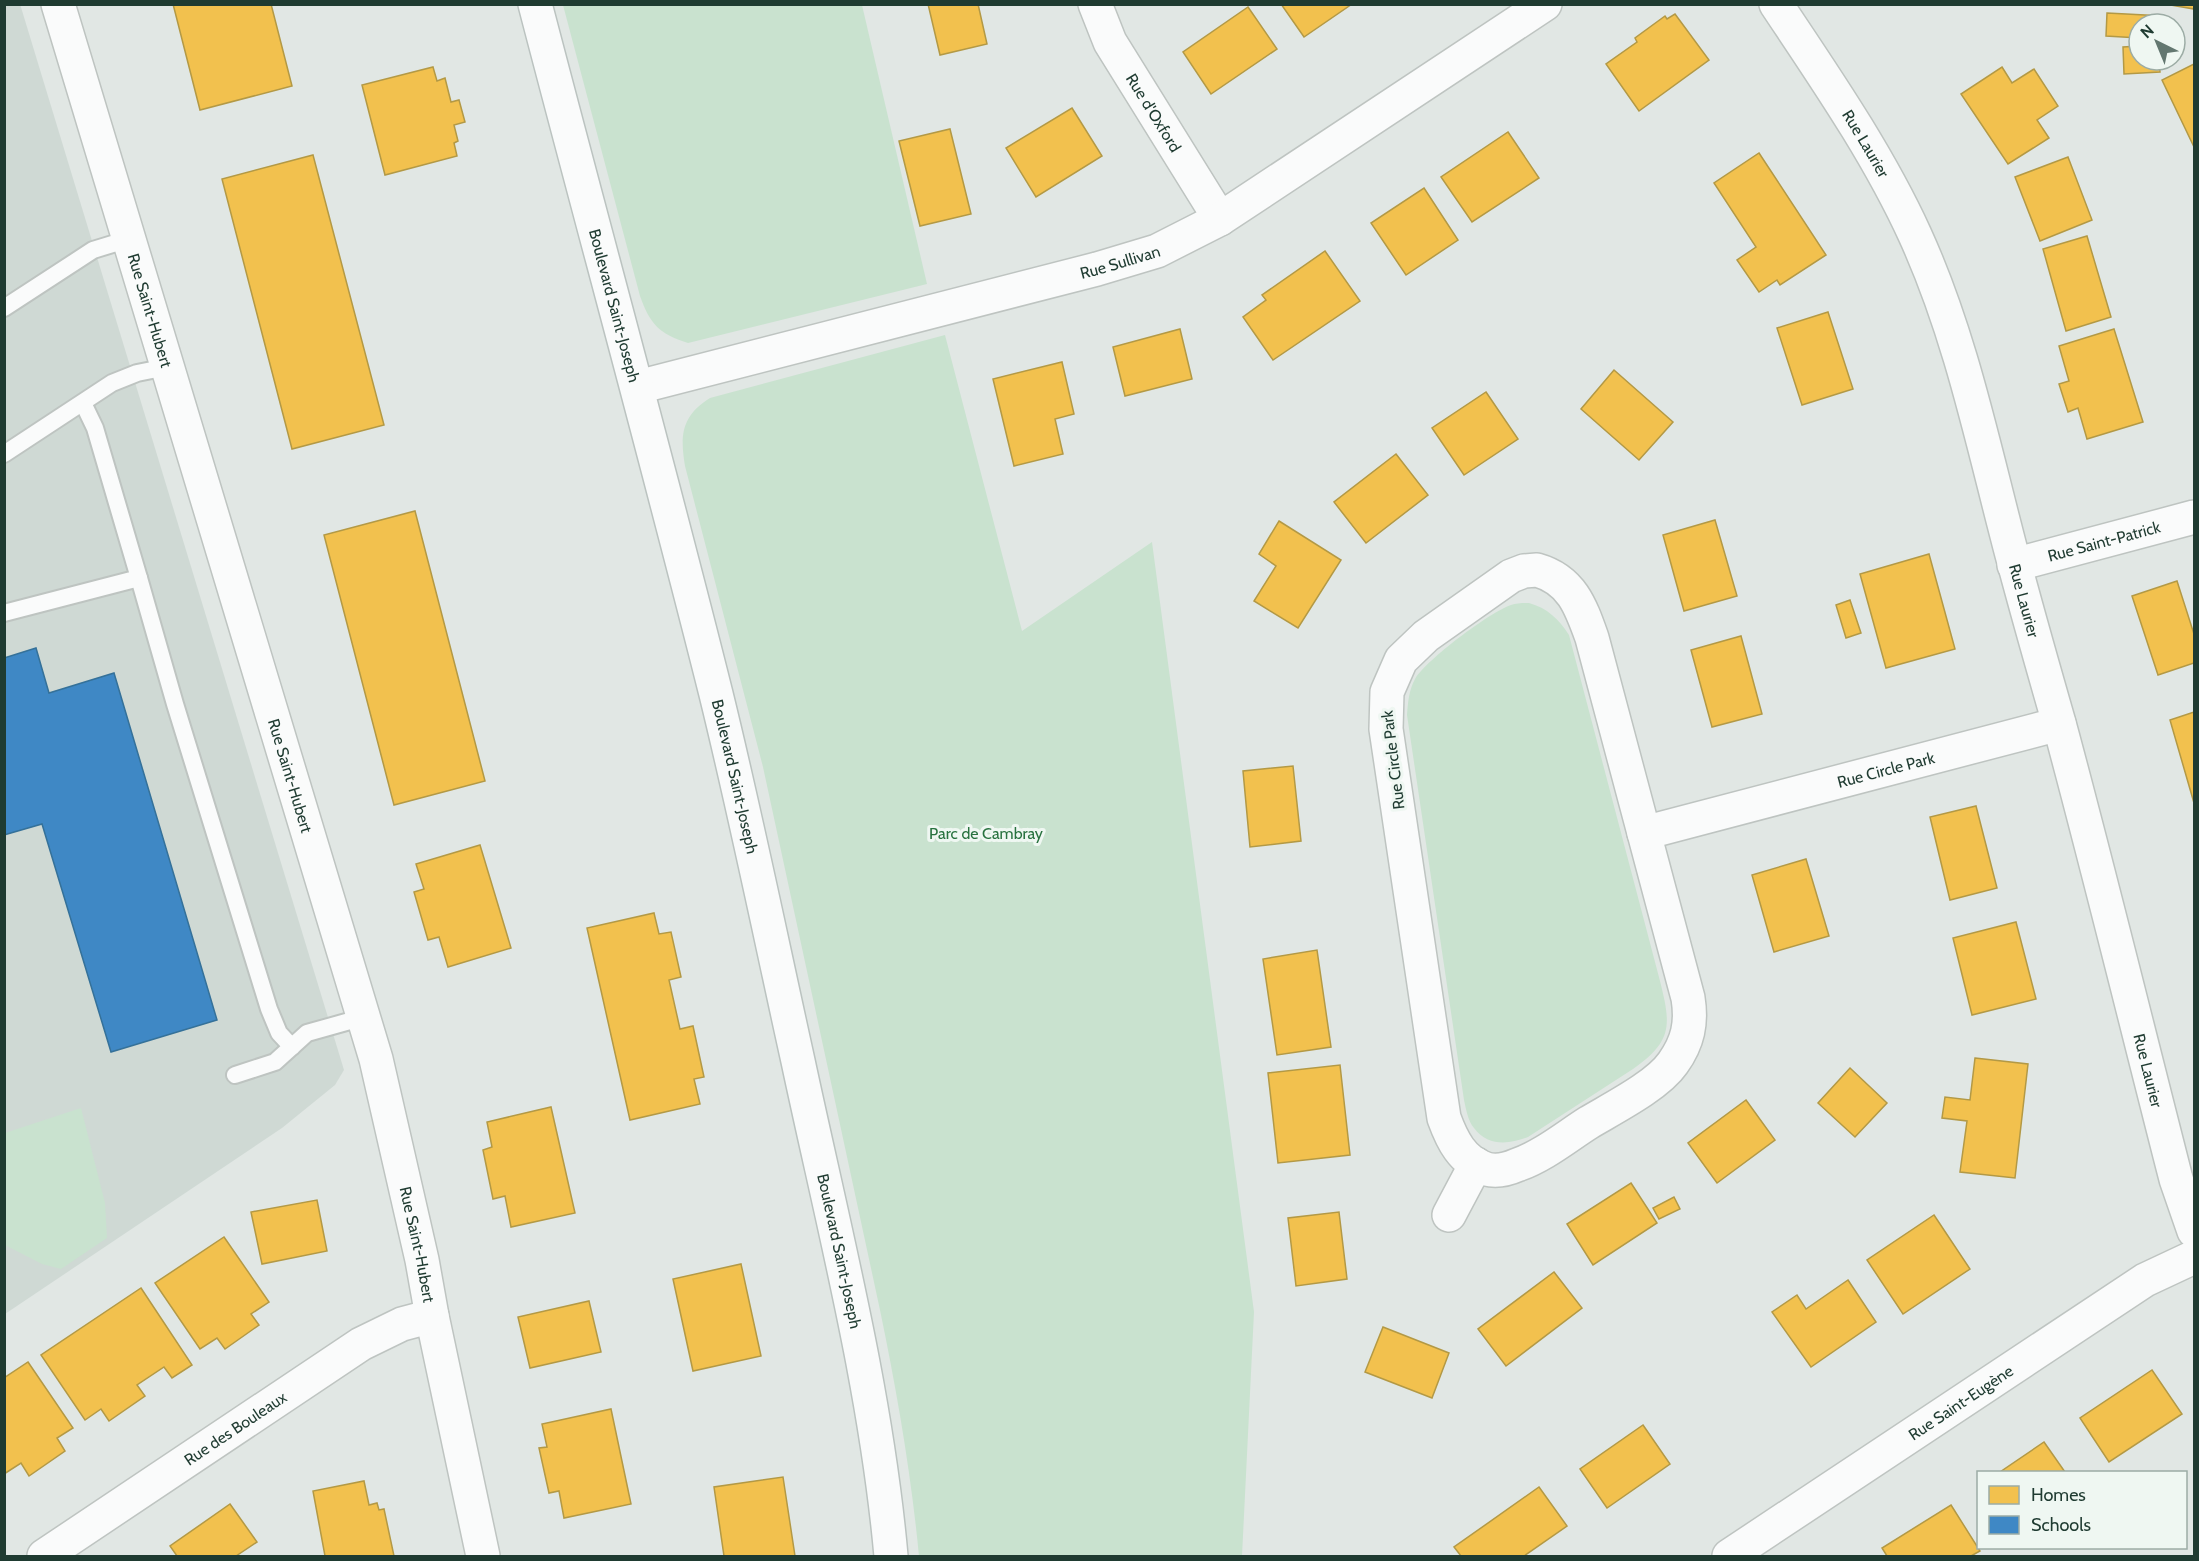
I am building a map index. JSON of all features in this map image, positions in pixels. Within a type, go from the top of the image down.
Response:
[{"type":"street","name":"Rue Saint-Hubert","points":[[58,4],[376,1059],[408,1198],[483,1557]]},
{"type":"street","name":"Boulevard Saint-Joseph","points":[[535,4],[611,295],[638,387],[670,520],[716,692],[750,838],[853,1311],[884,1486],[891,1557]]},
{"type":"street","name":"Rue d'Oxford","points":[[1095,4],[1110,42],[1220,219]]},
{"type":"street","name":"Rue Sullivan","points":[[638,387],[1130,260],[1175,243],[1220,219],[1545,4]]},
{"type":"street","name":"Rue Laurier","points":[[1776,4],[1844,106],[1915,235],[1940,300],[1961,364],[2059,724],[2176,1179],[2194,1231]]},
{"type":"street","name":"Rue Saint-Patrick","points":[[2014,565],[2194,517]]},
{"type":"street","name":"Rue Circle Park","points":[[1537,570],[1551,574],[1574,596],[1592,638],[1644,833],[1688,998],[1690,1024],[1680,1051],[1662,1076],[1535,1157],[1503,1170],[1487,1169],[1476,1164],[1456,1146],[1444,1118],[1425,993],[1386,729],[1387,692],[1401,660],[1426,636],[1511,576],[1524,571],[1537,570]]},
{"type":"street","name":"Rue Circle Park","points":[[1644,833],[2059,724]]},
{"type":"street","points":[[1449,1215],[1476,1164]]},
{"type":"street","name":"Rue Saint-Eugène","points":[[1729,1557],[2145,1280],[2194,1257]]},
{"type":"street","name":"Rue des Bouleaux","points":[[44,1557],[361,1344],[402,1324],[432,1316]]},
{"type":"lane","points":[[4,309],[93,249],[129,239]]},
{"type":"lane","points":[[4,454],[122,378],[167,367]]},
{"type":"lane","points":[[83,403],[95,428],[175,704],[269,1009],[279,1033],[292,1047]]},
{"type":"lane","points":[[4,613],[139,578]]},
{"type":"lane","points":[[236,1075],[275,1062],[307,1033],[364,1017]]},
{"type":"shaded area","points":[[20,4],[344,1070],[335,1085],[282,1128],[5,1314],[4,5]]},
{"type":"green space","points":[[563,5],[862,5],[927,284],[688,343],[663,332],[652,321],[640,296]]},
{"type":"green space","name":"Parc de Cambray","points":[[945,335],[1022,631],[1152,542],[1254,1312],[1242,1556],[919,1556],[903,1433],[880,1310],[763,767],[685,466],[683,436],[693,412],[710,398]]},
{"type":"green space","points":[[1517,603],[1529,603],[1552,615],[1569,635],[1660,981],[1667,1021],[1666,1031],[1656,1050],[1633,1069],[1528,1137],[1500,1142],[1486,1138],[1474,1128],[1464,1100],[1407,715],[1413,683],[1432,660],[1501,609]]},
{"type":"green space","points":[[81,1108],[105,1203],[107,1238],[61,1269],[42,1264],[5,1245],[5,1133]]},
{"type":"building: Homes","points":[[173,4],[271,4],[292,86],[200,110]]},
{"type":"building: Homes","points":[[928,4],[978,4],[987,44],[940,55]]},
{"type":"building: Homes","points":[[1281,4],[1352,4],[1304,37]]},
{"type":"building: Homes","points":[[2165,4],[2194,4],[2194,9]]},
{"type":"building: Homes","points":[[1248,7],[1277,49],[1211,94],[1183,52]]},
{"type":"building: Homes","points":[[2107,13],[2127,14],[2127,37],[2106,36]]},
{"type":"building: Homes","points":[[1675,14],[1709,60],[1639,111],[1606,64],[1637,42],[1635,38],[1665,16],[1667,19]]},
{"type":"building: Homes","points":[[2123,47],[2127,47],[2127,72],[2160,72],[2124,74]]},
{"type":"building: Homes","points":[[2194,64],[2194,147],[2162,80],[2178,72],[2187,72],[2187,68]]},
{"type":"building: Homes","points":[[433,67],[437,81],[445,78],[451,102],[459,100],[465,122],[454,125],[458,141],[454,143],[457,156],[385,175],[362,85]]},
{"type":"building: Homes","points":[[2002,67],[2012,83],[2034,69],[2058,106],[2037,120],[2049,138],[2008,164],[1961,94]]},
{"type":"building: Homes","points":[[1072,108],[1102,156],[1036,197],[1006,148]]},
{"type":"building: Homes","points":[[950,129],[971,214],[920,226],[899,141]]},
{"type":"building: Homes","points":[[1508,132],[1539,178],[1472,222],[1441,177]]},
{"type":"building: Homes","points":[[1759,153],[1826,255],[1780,285],[1777,280],[1759,292],[1737,260],[1756,247],[1714,183]]},
{"type":"building: Homes","points":[[313,155],[384,425],[292,449],[222,179]]},
{"type":"building: Homes","points":[[2068,157],[2092,220],[2040,241],[2015,177]]},
{"type":"building: Homes","points":[[1424,188],[1458,240],[1406,275],[1371,223]]},
{"type":"building: Homes","points":[[2087,236],[2111,317],[2066,331],[2043,249]]},
{"type":"building: Homes","points":[[1325,251],[1360,301],[1273,360],[1243,317],[1266,300],[1262,295]]},
{"type":"building: Homes","points":[[1828,312],[1853,389],[1802,405],[1777,328]]},
{"type":"building: Homes","points":[[1180,329],[1192,379],[1125,396],[1113,347]]},
{"type":"building: Homes","points":[[2114,329],[2143,422],[2087,439],[2078,408],[2068,412],[2059,384],[2069,381],[2059,346]]},
{"type":"building: Homes","points":[[1062,362],[1074,414],[1055,419],[1063,454],[1014,466],[993,379]]},
{"type":"building: Homes","points":[[1614,370],[1673,422],[1639,460],[1581,409]]},
{"type":"building: Homes","points":[[1486,392],[1518,439],[1464,475],[1432,428]]},
{"type":"building: Homes","points":[[1396,454],[1428,495],[1366,543],[1334,502]]},
{"type":"building: Homes","points":[[415,511],[485,781],[394,805],[324,535]]},
{"type":"building: Homes","points":[[1715,520],[1737,596],[1684,611],[1663,535]]},
{"type":"building: Homes","points":[[1279,521],[1341,560],[1298,628],[1254,601],[1276,566],[1259,554]]},
{"type":"building: Homes","points":[[1929,554],[1955,649],[1886,668],[1860,574]]},
{"type":"building: Homes","points":[[2177,581],[2194,634],[2194,663],[2158,675],[2132,596]]},
{"type":"building: Homes","points":[[1850,600],[1861,633],[1846,638],[1836,605]]},
{"type":"building: Homes","points":[[1741,636],[1762,714],[1712,727],[1691,650]]},
{"type":"building: Homes","points":[[2194,712],[2194,803],[2170,720]]},
{"type":"building: Homes","points":[[1293,766],[1301,841],[1250,847],[1243,771]]},
{"type":"building: Homes","points":[[1976,806],[1997,888],[1950,900],[1930,817]]},
{"type":"building: Homes","points":[[480,845],[511,948],[448,967],[439,937],[428,940],[414,892],[424,889],[416,864]]},
{"type":"building: Homes","points":[[1806,859],[1829,936],[1774,952],[1752,875]]},
{"type":"building: Homes","points":[[654,913],[659,934],[671,932],[681,977],[669,980],[680,1029],[693,1026],[704,1077],[694,1079],[700,1104],[630,1120],[587,928]]},
{"type":"building: Homes","points":[[2016,922],[2036,999],[1972,1015],[1953,938]]},
{"type":"building: Homes","points":[[1317,950],[1331,1047],[1277,1055],[1263,959]]},
{"type":"building: Homes","points":[[1975,1058],[2028,1064],[2015,1178],[1960,1172],[1967,1121],[1942,1118],[1945,1097],[1970,1100]]},
{"type":"building: Homes","points":[[1340,1065],[1350,1155],[1278,1163],[1268,1073]]},
{"type":"building: Homes","points":[[1850,1068],[1887,1103],[1855,1137],[1818,1103]]},
{"type":"building: Homes","points":[[1746,1100],[1775,1140],[1717,1183],[1688,1143]]},
{"type":"building: Homes","points":[[551,1107],[575,1213],[511,1227],[505,1196],[493,1199],[483,1150],[492,1147],[487,1122]]},
{"type":"building: Homes","points":[[1631,1183],[1657,1223],[1593,1265],[1567,1224]]},
{"type":"building: Homes","points":[[1674,1197],[1680,1209],[1659,1219],[1653,1208]]},
{"type":"building: Homes","points":[[317,1200],[327,1251],[262,1264],[251,1212]]},
{"type":"building: Homes","points":[[1339,1212],[1347,1279],[1296,1286],[1288,1218]]},
{"type":"building: Homes","points":[[1934,1215],[1970,1269],[1903,1314],[1867,1260]]},
{"type":"building: Homes","points":[[224,1237],[269,1302],[251,1314],[259,1325],[225,1349],[217,1338],[200,1349],[155,1283]]},
{"type":"building: Homes","points":[[741,1264],[761,1356],[693,1371],[673,1279]]},
{"type":"building: Homes","points":[[1554,1272],[1582,1308],[1506,1366],[1478,1329]]},
{"type":"building: Homes","points":[[1848,1280],[1876,1322],[1811,1367],[1772,1312],[1797,1295],[1806,1309]]},
{"type":"building: Homes","points":[[141,1288],[192,1365],[172,1378],[164,1367],[137,1385],[145,1396],[109,1421],[101,1409],[85,1420],[41,1355]]},
{"type":"building: Homes","points":[[589,1301],[601,1352],[530,1368],[518,1317]]},
{"type":"building: Homes","points":[[1383,1327],[1449,1353],[1432,1398],[1365,1372]]},
{"type":"building: Homes","points":[[28,1362],[73,1428],[57,1438],[65,1451],[29,1476],[21,1463],[4,1474],[4,1378]]},
{"type":"building: Homes","points":[[2152,1370],[2182,1414],[2109,1462],[2080,1418]]},
{"type":"building: Homes","points":[[611,1409],[631,1504],[564,1518],[559,1491],[549,1493],[539,1448],[547,1447],[542,1424]]},
{"type":"building: Homes","points":[[1643,1425],[1670,1464],[1607,1508],[1580,1469]]},
{"type":"building: Homes","points":[[2044,1442],[2064,1471],[2001,1471]]},
{"type":"building: Homes","points":[[783,1477],[795,1556],[724,1556],[714,1487]]},
{"type":"building: Homes","points":[[364,1481],[369,1505],[377,1503],[379,1510],[384,1509],[394,1556],[325,1556],[313,1491]]},
{"type":"building: Homes","points":[[1539,1487],[1567,1526],[1524,1556],[1461,1556],[1454,1547]]},
{"type":"building: Homes","points":[[230,1504],[257,1542],[236,1556],[177,1556],[170,1546]]},
{"type":"building: Homes","points":[[1951,1505],[1980,1551],[1971,1556],[1887,1556],[1882,1548]]},
{"type":"building: Schools","points":[[36,648],[49,693],[114,673],[217,1020],[111,1052],[42,824],[4,835],[4,658]]}]
